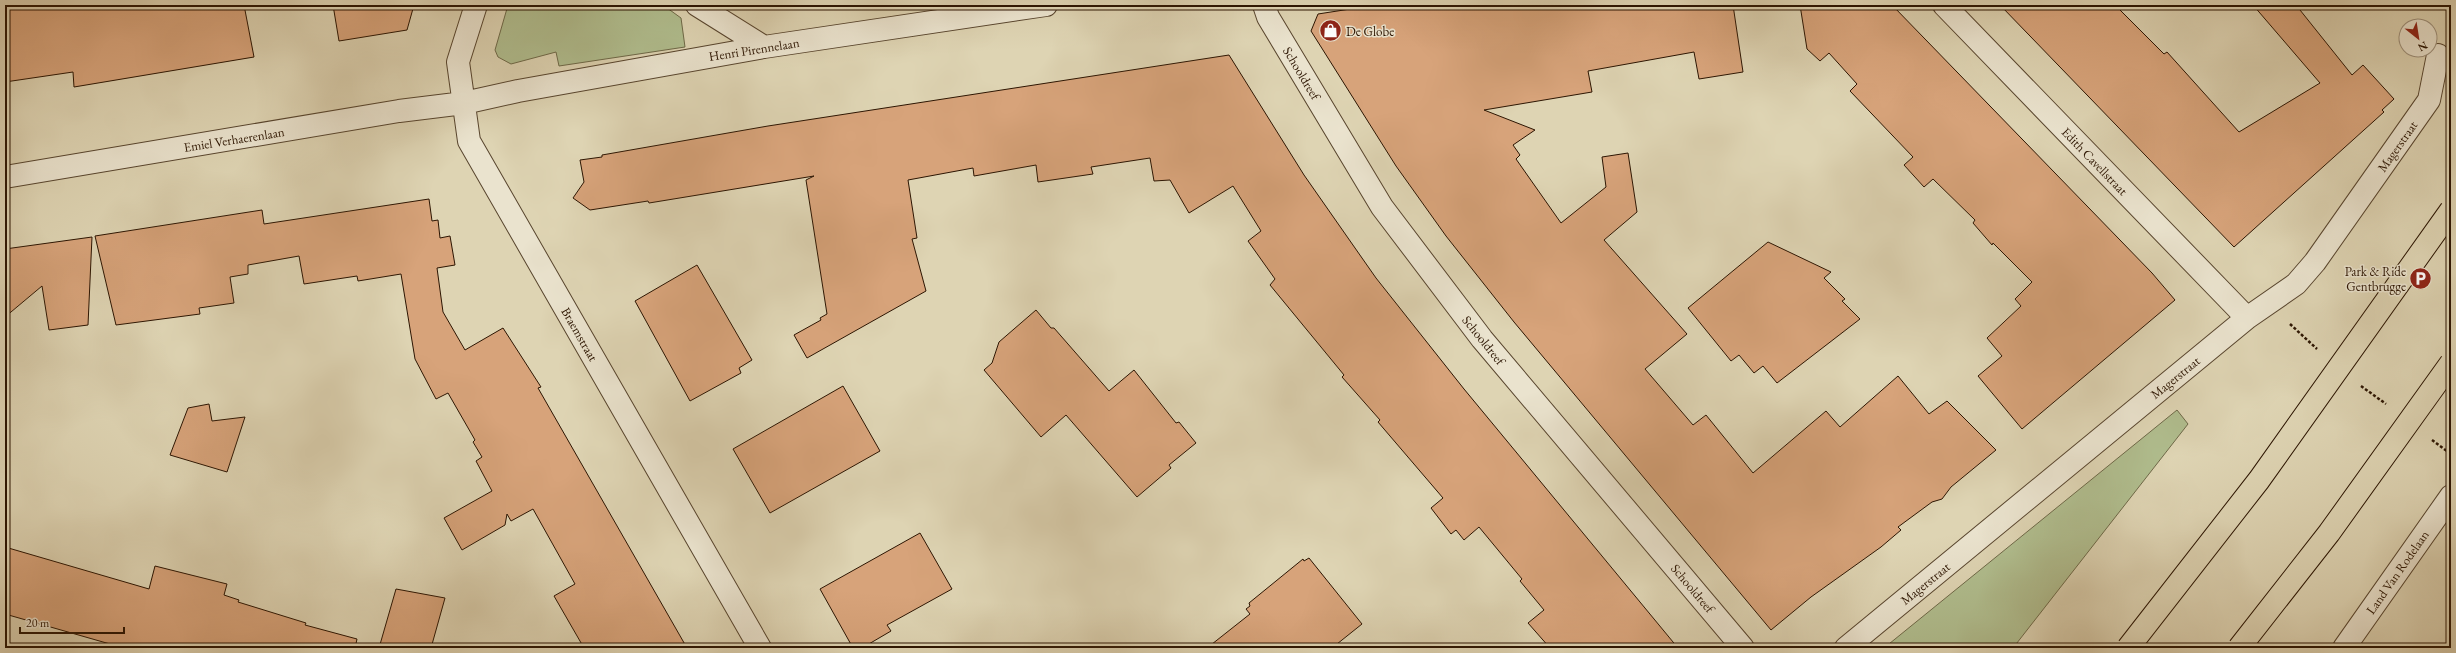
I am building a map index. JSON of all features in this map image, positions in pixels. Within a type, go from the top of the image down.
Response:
[{"type":"highway","points":[[2128,648],[2259,480],[2451,210]]},
{"type":"highway","points":[[2239,648],[2330,533],[2451,363]]},
{"type":"street","name":"Braemstraat","points":[[476,5],[458,62],[469,140],[760,648]]},
{"type":"street","points":[[697,5],[764,47]]},
{"type":"street","name":"Henri Pirennelaan","points":[[464,103],[518,91],[764,47],[1046,5]]},
{"type":"street","name":"Schooldreef","points":[[1264,5],[1268,17],[1382,207],[1482,339],[1743,648]]},
{"type":"street","name":"Edith Cavellstraat","points":[[1944,5],[2247,318]]},
{"type":"street","name":"Magerstraat","points":[[1846,648],[2247,318],[2296,284],[2315,262],[2429,100],[2437,58]]},
{"type":"street","name":"Emiel Verhaerenlaan","points":[[5,177],[399,111],[464,103]]},
{"type":"street","name":"Land Van Rodelaan","points":[[2344,648],[2451,496]]},
{"type":"green space","points":[[508,5],[663,5],[681,18],[685,47],[559,66],[556,52],[511,64],[498,57],[495,50]]},
{"type":"green space","points":[[2177,410],[2188,424],[2013,648],[1884,648]]},
{"type":"building","points":[[17,5],[244,5],[254,57],[74,87],[73,72],[5,82],[5,7]]},
{"type":"building","points":[[333,5],[414,5],[407,30],[339,41]]},
{"type":"building","points":[[1376,5],[1733,5],[1743,72],[1699,79],[1694,52],[1588,71],[1592,92],[1484,110],[1535,130],[1513,145],[1520,155],[1516,159],[1561,223],[1606,187],[1602,157],[1628,153],[1637,212],[1604,240],[1687,334],[1645,369],[1693,425],[1706,415],[1753,473],[1826,411],[1840,427],[1898,376],[1929,414],[1947,401],[1996,450],[1951,487],[1942,499],[1932,502],[1898,527],[1901,530],[1881,547],[1811,597],[1771,630],[1514,322],[1446,236],[1396,166],[1311,31],[1318,14]]},
{"type":"building","points":[[1800,5],[1892,5],[2152,273],[2175,300],[2022,429],[1978,376],[2002,356],[1987,338],[2021,306],[2015,299],[2032,282],[1993,243],[1992,245],[1973,223],[1975,220],[1933,179],[1924,187],[1904,165],[1913,157],[1850,91],[1857,84],[1829,53],[1820,61],[1807,49]]},
{"type":"building","points":[[2000,5],[2115,5],[2164,54],[2167,52],[2239,132],[2320,83],[2253,5],[2296,5],[2352,75],[2363,65],[2394,99],[2382,110],[2384,112],[2234,247]]},
{"type":"building","points":[[1229,55],[1304,175],[1376,278],[1464,389],[1678,648],[1550,648],[1528,623],[1544,610],[1520,581],[1522,579],[1479,527],[1464,540],[1456,530],[1451,534],[1431,508],[1443,498],[1378,422],[1380,420],[1342,377],[1344,375],[1270,285],[1275,279],[1248,241],[1261,231],[1233,186],[1189,213],[1170,180],[1154,181],[1150,158],[1091,167],[1093,174],[1038,182],[1036,165],[974,176],[973,168],[908,180],[917,238],[912,239],[926,291],[807,358],[794,335],[821,320],[820,318],[827,314],[806,180],[814,176],[649,203],[648,201],[590,210],[573,198],[584,182],[580,160],[602,157],[602,155],[768,126]]},
{"type":"building","points":[[429,199],[432,221],[438,220],[440,238],[450,236],[455,265],[437,268],[443,312],[465,350],[503,328],[541,387],[538,388],[687,648],[584,648],[554,596],[575,584],[533,509],[511,521],[507,514],[505,525],[462,550],[444,518],[492,491],[476,461],[482,457],[473,442],[475,440],[448,393],[436,399],[415,359],[401,274],[358,281],[357,276],[304,284],[299,256],[248,265],[248,274],[230,277],[234,303],[199,308],[200,314],[116,325],[95,236],[262,210],[264,224]]},
{"type":"building","points":[[92,237],[88,325],[49,330],[42,286],[5,317],[5,249]]},
{"type":"building","points":[[1768,242],[1831,272],[1824,278],[1845,299],[1842,301],[1860,319],[1777,383],[1763,366],[1754,373],[1739,355],[1731,361],[1688,308]]},
{"type":"building","points":[[697,265],[752,360],[739,368],[741,373],[690,401],[635,301]]},
{"type":"building","points":[[1036,310],[1051,328],[1054,328],[1109,391],[1134,370],[1176,423],[1179,422],[1196,443],[1169,465],[1171,468],[1137,497],[1066,415],[1041,437],[984,370],[992,363],[999,342]]},
{"type":"building","points":[[843,386],[880,451],[770,513],[733,449]]},
{"type":"building","points":[[209,404],[212,421],[245,417],[227,472],[170,455],[188,408]]},
{"type":"building","points":[[920,533],[952,589],[887,625],[891,631],[862,648],[853,648],[820,589]]},
{"type":"building","points":[[5,547],[149,589],[155,566],[227,584],[224,595],[239,600],[238,602],[306,623],[305,625],[357,639],[355,648],[124,648],[5,614]]},
{"type":"building","points":[[1309,558],[1362,624],[1332,648],[1207,648],[1250,614],[1246,609],[1250,606],[1249,603],[1303,559],[1304,561]]},
{"type":"building","points":[[396,589],[445,598],[431,648],[379,648]]},
{"type":"place","name":"De Globe","points":[[1331,31]]},
{"type":"place","name":"Park & Ride Gentbrugge","points":[[2421,278]]}]
